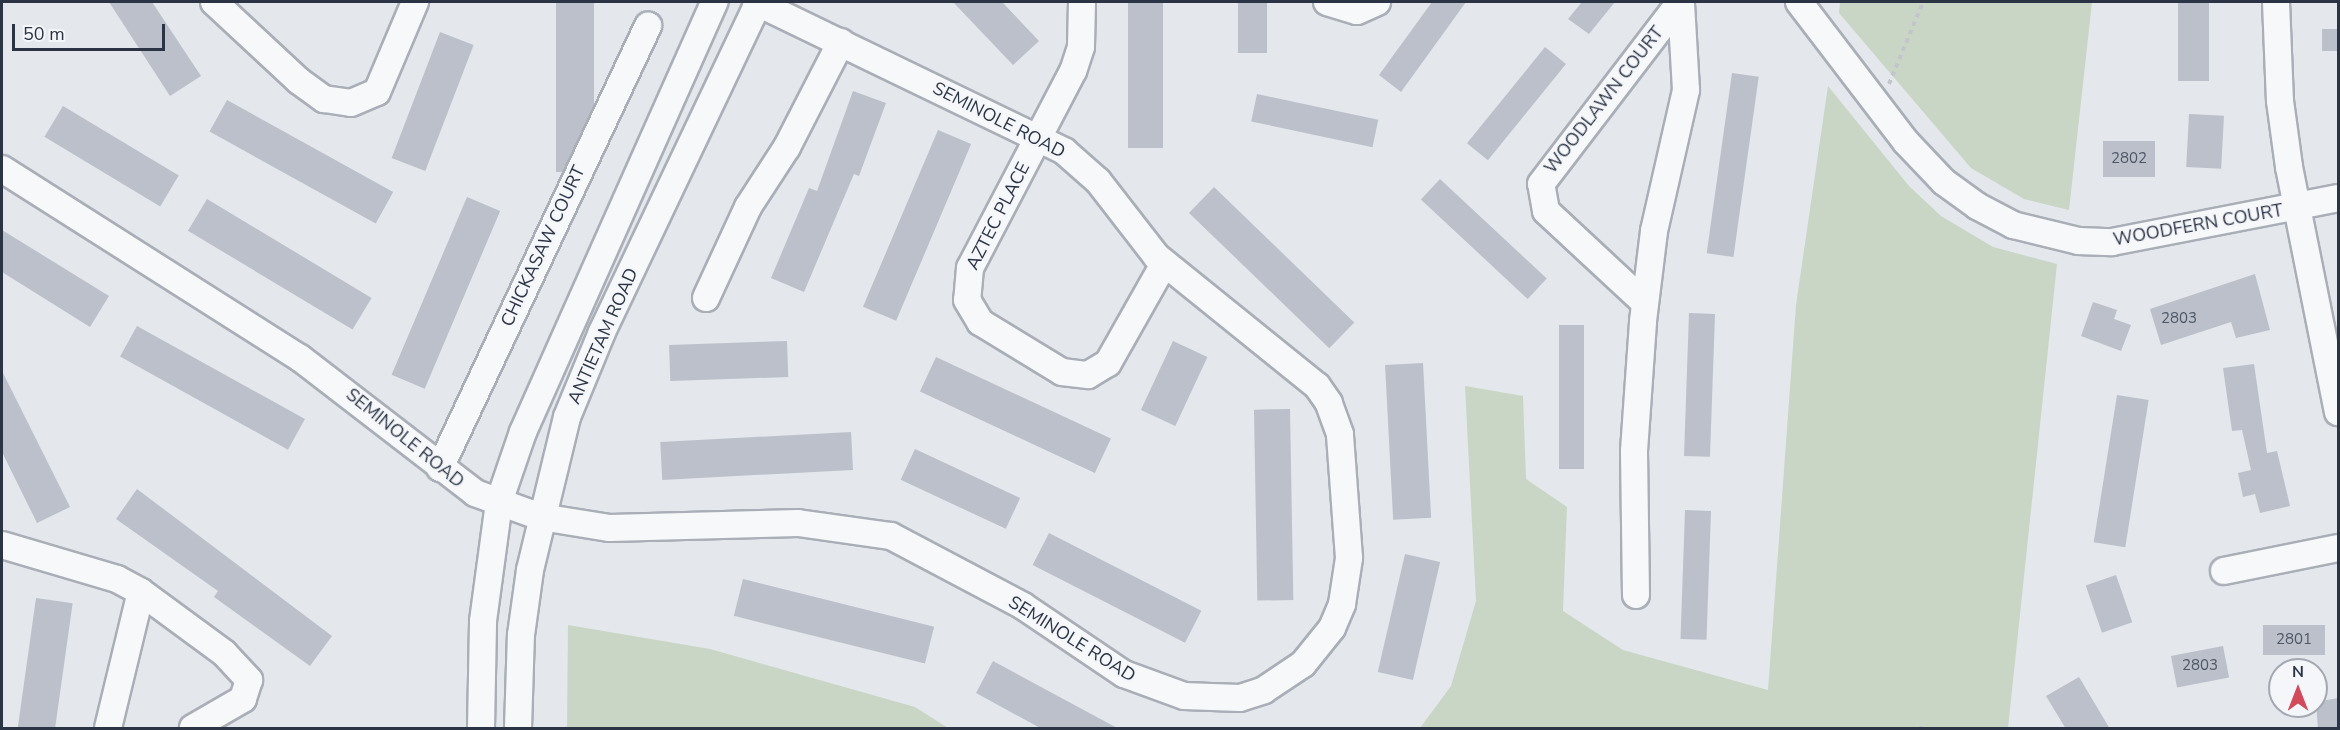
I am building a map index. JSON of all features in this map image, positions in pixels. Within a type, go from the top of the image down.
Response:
[{"type":"street","points":[[214,2],[299,81],[324,99],[351,103],[377,92],[415,2]]},
{"type":"street","name":"ANTIETAM ROAD","points":[[481,729],[483,621],[499,502],[523,432],[714,2]]},
{"type":"street","name":"ANTIETAM ROAD","points":[[518,729],[521,634],[541,517],[567,417],[587,364],[758,2]]},
{"type":"street","name":"SEMINOLE ROAD","points":[[2,169],[300,358],[475,493],[541,517],[656,529],[798,523],[891,537],[958,569],[1124,674],[1153,688],[1215,699],[1264,690],[1303,664],[1332,628],[1342,604],[1349,558],[1337,422],[1317,386],[1164,264],[1080,163],[1038,138],[758,2]]},
{"type":"street","name":"AZTEC PLACE","points":[[1082,2],[1081,47],[1073,71],[970,268],[967,300],[980,322],[1062,372],[1088,375],[1108,363],[1164,264]]},
{"type":"street","points":[[1327,2],[1358,11],[1377,2]]},
{"type":"street","name":"WOODLAWN COURT","points":[[1645,303],[1546,211],[1541,184],[1681,2]]},
{"type":"street","name":"WOODLAWN COURT","points":[[1636,595],[1634,451],[1645,303],[1654,231],[1686,90],[1681,2]]},
{"type":"street","name":"WOODFERN COURT","points":[[1798,2],[1879,103],[1906,142],[1944,182],[1977,206],[2045,235],[2121,241],[2338,198]]},
{"type":"street","points":[[2276,2],[2280,101],[2297,207],[2338,412]]},
{"type":"street","name":"CHICKASAW COURT","points":[[440,468],[648,25]]},
{"type":"street","points":[[706,298],[748,207],[787,147],[841,42]]},
{"type":"street","points":[[2,545],[117,579],[141,592],[224,653],[249,680],[243,699],[193,729]]},
{"type":"street","points":[[2224,571],[2338,548]]},
{"type":"street","points":[[108,729],[141,592]]},
{"type":"path","points":[[1879,103],[1923,2]]},
{"type":"green space","points":[[1840,2],[2092,2],[2069,210],[2024,199],[1971,168],[1839,13]]},
{"type":"green space","points":[[1828,86],[1909,186],[1941,216],[1993,247],[2057,264],[2008,728],[1420,728],[1451,686],[1476,601],[1465,386],[1523,396],[1526,479],[1567,507],[1563,611],[1623,650],[1768,690],[1796,305]]},
{"type":"green space","points":[[568,625],[710,649],[915,707],[948,728],[567,728]]},
{"type":"building","points":[[109,2],[152,2],[201,76],[170,96]]},
{"type":"building","points":[[556,2],[594,2],[594,172],[556,172]]},
{"type":"building","points":[[953,2],[1002,2],[1039,41],[1013,65]]},
{"type":"building","points":[[1128,2],[1163,2],[1163,148],[1128,148]]},
{"type":"building","points":[[1238,2],[1267,2],[1267,53],[1238,53]]},
{"type":"building","points":[[1432,2],[1466,2],[1401,92],[1379,75]]},
{"type":"building","points":[[1582,2],[1615,2],[1589,34],[1568,19]]},
{"type":"building","points":[[2178,2],[2209,2],[2209,81],[2178,81]]},
{"type":"building","points":[[2322,29],[2338,29],[2338,51],[2322,51]]},
{"type":"building","points":[[440,32],[474,45],[425,171],[392,158]]},
{"type":"building","points":[[1545,47],[1566,64],[1488,160],[1467,143]]},
{"type":"building","points":[[1732,73],[1759,77],[1733,257],[1707,253]]},
{"type":"building","points":[[853,91],[886,103],[859,176],[854,174],[804,292],[771,278],[809,188],[817,191]]},
{"type":"building","points":[[1257,94],[1378,120],[1372,147],[1251,121]]},
{"type":"building","points":[[227,100],[393,192],[376,224],[210,131]]},
{"type":"building","points":[[63,106],[179,176],[160,206],[44,137]]},
{"type":"building","points":[[2189,114],[2224,116],[2221,169],[2186,167]]},
{"type":"building","points":[[938,130],[971,144],[896,321],[863,307]]},
{"type":"building","points":[[2103,141],[2155,141],[2155,177],[2103,177]]},
{"type":"building","points":[[1440,179],[1547,279],[1528,299],[1421,199]]},
{"type":"building","points":[[1214,187],[1354,322],[1329,348],[1189,213]]},
{"type":"building","points":[[467,197],[500,211],[425,389],[392,375]]},
{"type":"building","points":[[207,199],[372,298],[353,330],[188,231]]},
{"type":"building","points":[[2,230],[109,296],[90,327],[2,272]]},
{"type":"building","points":[[2255,274],[2270,330],[2236,338],[2231,322],[2161,345],[2150,309]]},
{"type":"building","points":[[2093,302],[2117,310],[2114,319],[2131,325],[2121,351],[2081,336]]},
{"type":"building","points":[[1689,313],[1715,314],[1710,457],[1684,456]]},
{"type":"building","points":[[1559,325],[1584,325],[1584,469],[1559,469]]},
{"type":"building","points":[[137,326],[305,419],[288,450],[120,357]]},
{"type":"building","points":[[787,341],[788,377],[670,381],[669,345]]},
{"type":"building","points":[[1173,341],[1207,357],[1175,426],[1141,410]]},
{"type":"building","points":[[936,357],[1111,439],[1095,473],[920,391]]},
{"type":"building","points":[[1423,363],[1431,518],[1393,520],[1385,365]]},
{"type":"building","points":[[2254,364],[2267,453],[2277,451],[2290,506],[2260,513],[2255,494],[2243,497],[2238,473],[2251,470],[2242,430],[2232,431],[2223,368]]},
{"type":"building","points":[[2,371],[70,507],[37,523],[2,452]]},
{"type":"building","points":[[2117,395],[2149,400],[2125,547],[2094,542]]},
{"type":"building","points":[[1290,409],[1293,600],[1257,601],[1254,410]]},
{"type":"building","points":[[851,432],[853,470],[662,480],[660,442]]},
{"type":"building","points":[[915,449],[1020,498],[1006,529],[901,480]]},
{"type":"building","points":[[137,489],[332,636],[310,666],[214,597],[218,591],[116,519]]},
{"type":"building","points":[[1685,510],[1711,511],[1706,640],[1680,639]]},
{"type":"building","points":[[1049,533],[1201,611],[1185,643],[1033,565]]},
{"type":"building","points":[[1405,554],[1440,562],[1413,680],[1378,672]]},
{"type":"building","points":[[2116,575],[2132,622],[2102,633],[2086,585]]},
{"type":"building","points":[[743,579],[934,627],[925,664],[734,616]]},
{"type":"building","points":[[36,598],[73,603],[55,728],[18,728]]},
{"type":"building","points":[[2263,625],[2325,625],[2325,655],[2263,655]]},
{"type":"building","points":[[2223,646],[2229,677],[2177,688],[2171,656]]},
{"type":"building","points":[[993,661],[1119,729],[1042,729],[976,693]]},
{"type":"building","points":[[2079,677],[2110,729],[2066,729],[2046,696]]},
{"type":"building","points":[[2338,698],[2338,729],[2318,729],[2317,718],[2328,718],[2328,700]]}]
